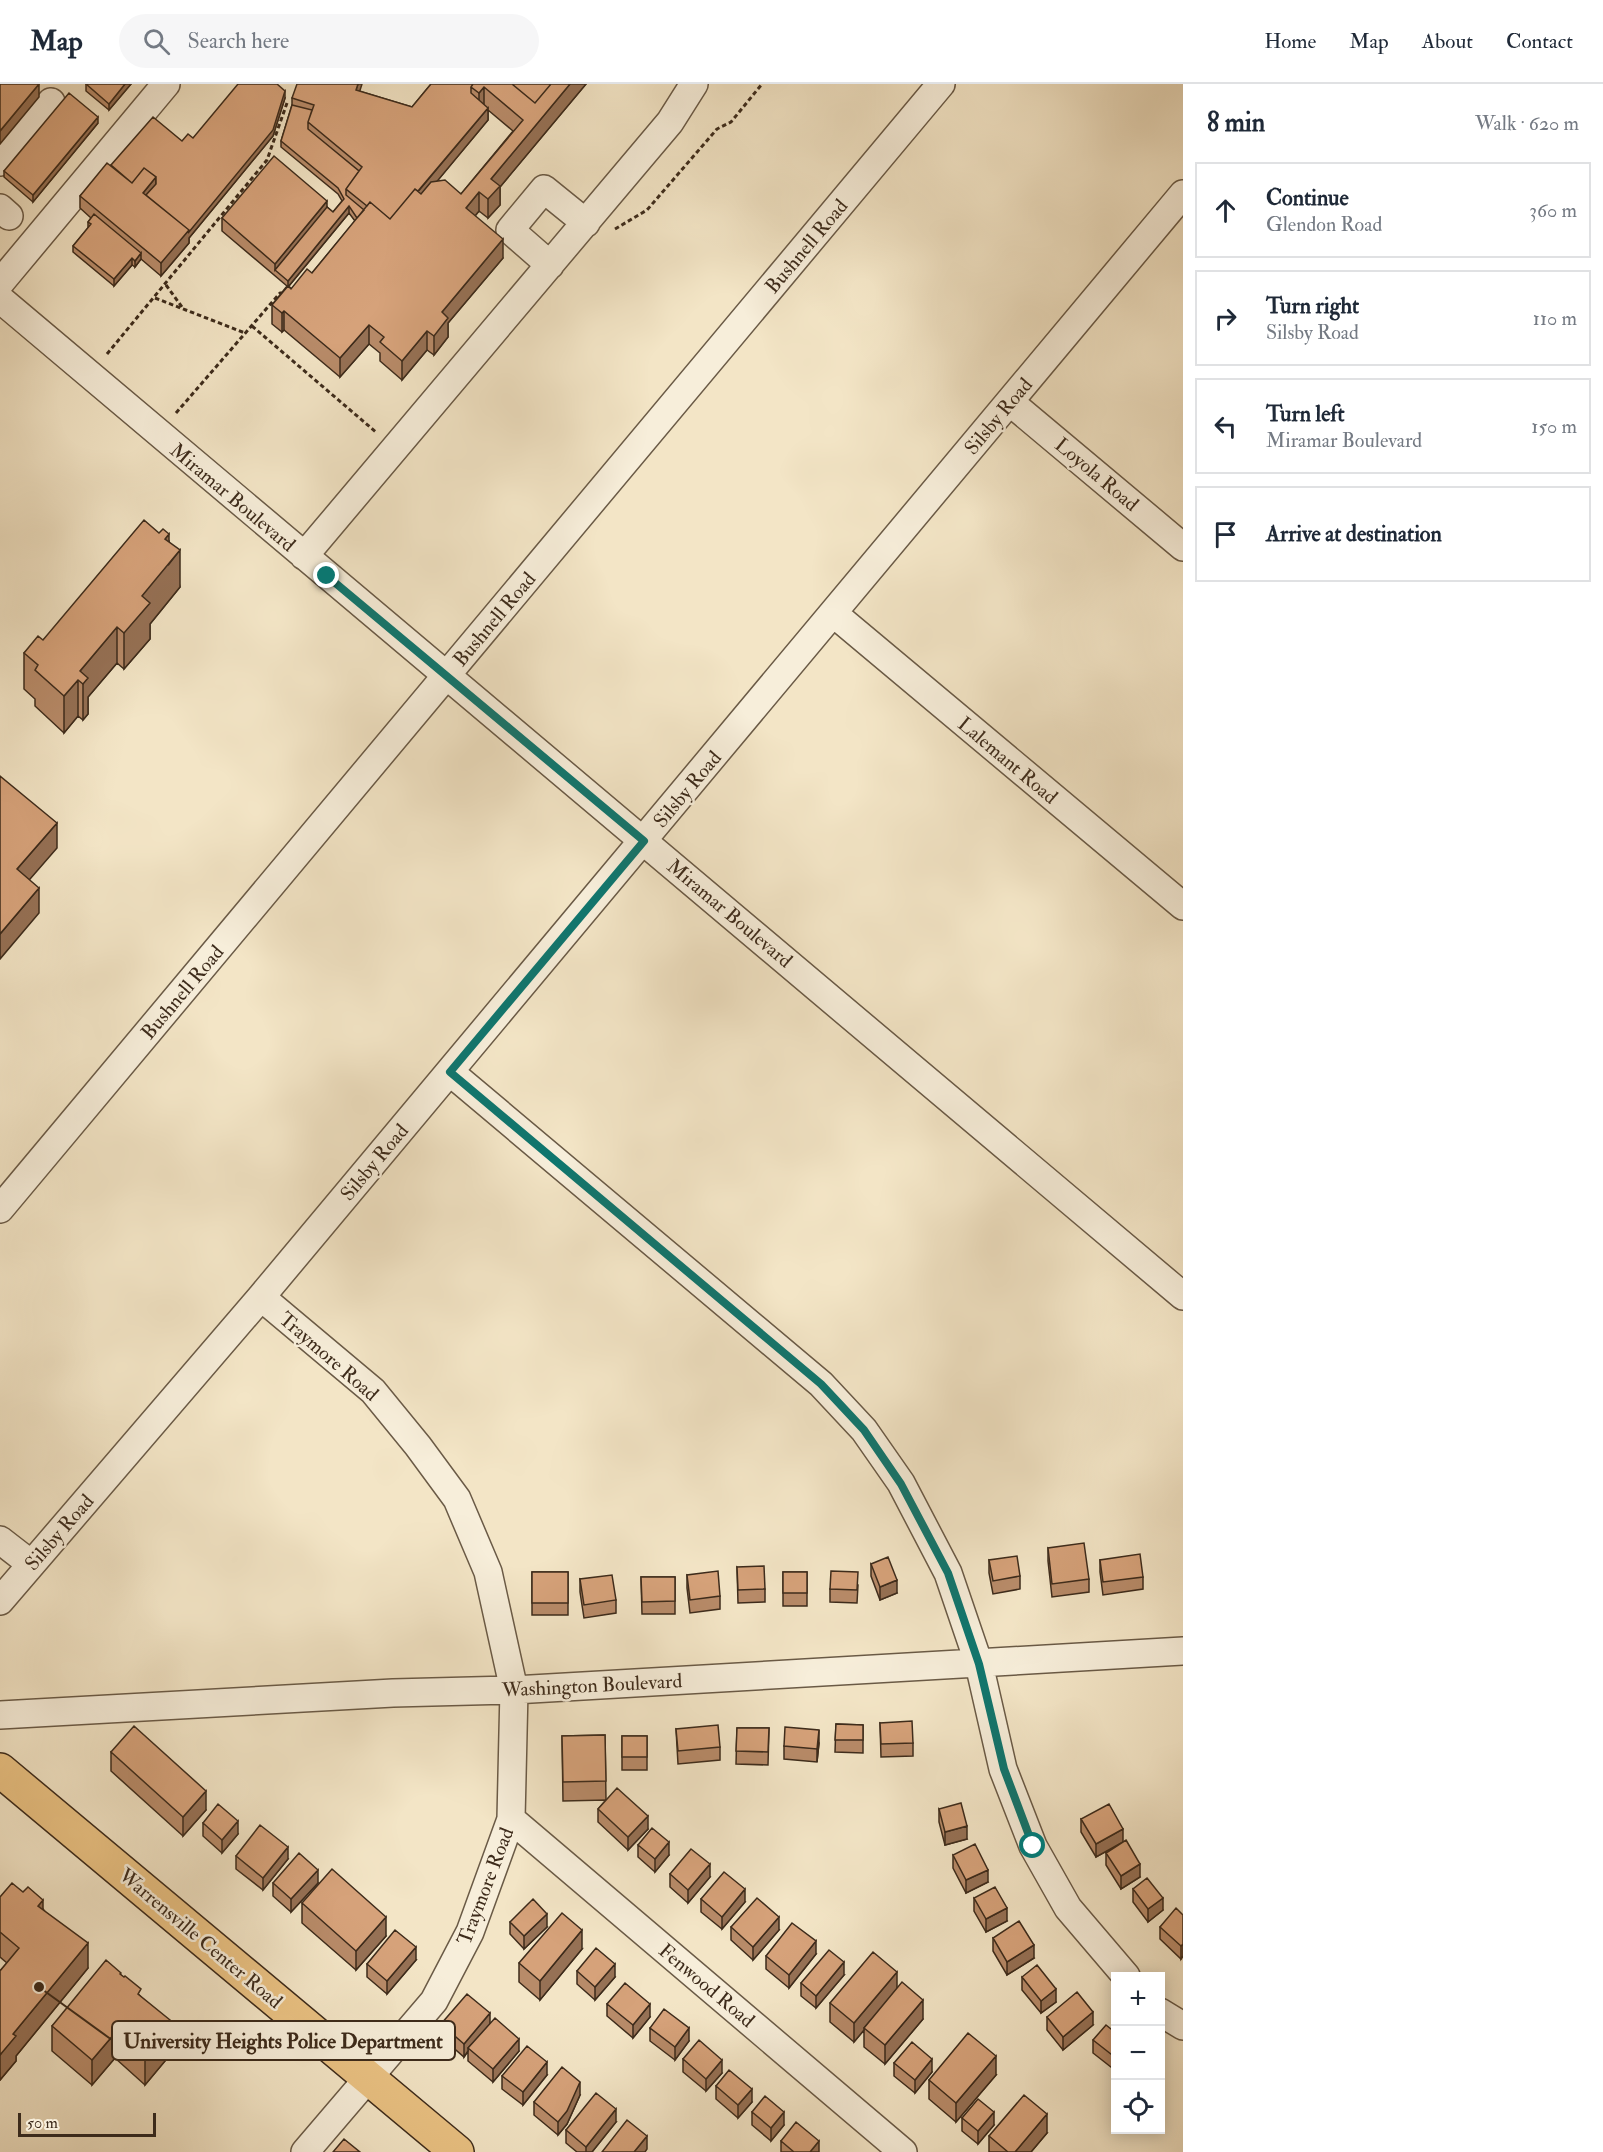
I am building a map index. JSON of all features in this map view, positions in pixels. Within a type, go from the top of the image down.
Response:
[{"type":"main road","name":"Warrensville Center Road","points":[[0,1770],[457,2152]]},
{"type":"street","points":[[0,283],[166,84]]},
{"type":"street","points":[[304,556],[670,122],[694,84]]},
{"type":"street","name":"Bushnell Road","points":[[0,1209],[941,84]]},
{"type":"street","points":[[0,162],[51,102]]},
{"type":"street","points":[[550,265],[510,230],[544,189],[585,223]]},
{"type":"street","name":"Silsby Road","points":[[0,1601],[261,1297],[1183,194]]},
{"type":"street","name":"Miramar Boulevard","points":[[0,299],[1183,1296]]},
{"type":"street","name":"Loyola Road","points":[[1010,402],[1183,547]]},
{"type":"street","name":"Lalemant Road","points":[[833,613],[1183,906]]},
{"type":"street","points":[[450,1072],[821,1384],[864,1430],[901,1484],[948,1573],[979,1664],[1004,1769],[1033,1846],[1068,1908],[1122,1972]]},
{"type":"street","name":"Traymore Road","points":[[261,1297],[373,1391],[457,1499],[488,1572],[514,1690],[511,1819],[470,1932],[434,2001],[305,2152]]},
{"type":"street","points":[[0,1540],[31,1564]]},
{"type":"street","name":"Washington Boulevard","points":[[0,1715],[393,1693],[514,1690],[1183,1651]]},
{"type":"street","name":"Fenwood Road","points":[[511,1819],[903,2152]]},
{"type":"street","points":[[1165,2015],[1183,2026]]},
{"type":"path","points":[[615,229],[647,210],[717,129],[731,122],[762,84]]},
{"type":"path","points":[[107,354],[267,160],[287,103]]},
{"type":"path","points":[[166,285],[183,309]]},
{"type":"path","points":[[176,413],[280,293],[288,292]]},
{"type":"path","points":[[155,298],[245,333]]},
{"type":"path","points":[[252,326],[377,433]]},
{"type":"building","points":[[0,84],[39,84],[0,131]]},
{"type":"building","points":[[86,84],[125,84],[109,104]]},
{"type":"building","points":[[238,84],[277,84],[285,91],[273,130],[189,232],[146,195],[156,184],[156,177],[144,168],[132,183],[111,165],[153,117],[182,141],[188,134],[193,138]]},
{"type":"building","points":[[297,84],[358,84],[356,90],[412,107],[431,84],[473,84],[471,93],[488,108],[418,191],[415,189],[390,219],[370,202],[367,206],[346,189],[362,167],[308,122],[314,105],[292,98]]},
{"type":"building","points":[[473,84],[512,84],[535,103],[551,84],[570,84],[491,179],[500,186],[488,199],[479,192],[466,208],[503,239],[442,312],[448,318],[434,336],[427,331],[402,361],[380,342],[384,337],[369,325],[340,358],[284,311],[282,313],[272,305],[288,286],[291,289],[307,269],[312,273],[370,202],[390,219],[415,189],[421,194],[431,182],[445,180],[461,194],[523,120],[484,87],[479,93],[471,87]]},
{"type":"building","points":[[512,84],[551,84],[535,103]]},
{"type":"building","points":[[69,93],[98,117],[33,195],[4,171]]},
{"type":"building","points":[[292,105],[312,110],[308,129],[359,171],[346,189],[346,195],[364,210],[357,218],[349,206],[288,281],[275,270],[327,207],[333,212],[344,199],[338,188],[281,141]]},
{"type":"building","points":[[274,156],[327,201],[275,264],[222,218]]},
{"type":"building","points":[[107,163],[132,183],[144,168],[156,177],[143,193],[189,230],[161,263],[80,196]]},
{"type":"building","points":[[94,214],[141,253],[135,261],[132,258],[114,279],[73,246],[91,224],[88,222]]},
{"type":"building","points":[[144,520],[159,533],[163,529],[169,534],[165,539],[180,550],[142,596],[150,603],[124,633],[117,627],[80,671],[88,678],[83,684],[78,680],[64,696],[35,670],[38,665],[24,653],[38,636],[43,640]]},
{"type":"building","points":[[0,776],[57,823],[17,869],[39,888],[0,934]]},
{"type":"building","points":[[1084,1543],[1089,1579],[1052,1584],[1048,1548]]},
{"type":"building","points":[[1140,1554],[1143,1577],[1103,1582],[1100,1560]]},
{"type":"building","points":[[1017,1556],[1020,1576],[993,1581],[989,1560]]},
{"type":"building","points":[[888,1557],[897,1580],[880,1587],[871,1564]]},
{"type":"building","points":[[764,1566],[765,1589],[738,1590],[737,1567]]},
{"type":"building","points":[[718,1571],[720,1596],[690,1600],[687,1575]]},
{"type":"building","points":[[831,1571],[858,1572],[857,1590],[830,1589]]},
{"type":"building","points":[[532,1572],[568,1572],[568,1603],[532,1603]]},
{"type":"building","points":[[783,1572],[807,1572],[807,1593],[783,1593]]},
{"type":"building","points":[[612,1575],[616,1600],[584,1605],[580,1579]]},
{"type":"building","points":[[641,1577],[675,1577],[675,1601],[642,1602]]},
{"type":"building","points":[[912,1721],[913,1743],[881,1744],[880,1723]]},
{"type":"building","points":[[836,1724],[863,1725],[863,1740],[835,1740]]},
{"type":"building","points":[[718,1725],[720,1747],[678,1751],[676,1729]]},
{"type":"building","points":[[134,1726],[206,1791],[183,1817],[111,1752]]},
{"type":"building","points":[[785,1727],[819,1730],[817,1749],[784,1746]]},
{"type":"building","points":[[737,1728],[769,1728],[768,1752],[736,1751]]},
{"type":"building","points":[[605,1735],[606,1781],[563,1782],[562,1736]]},
{"type":"building","points":[[622,1736],[647,1736],[647,1757],[622,1757]]},
{"type":"building","points":[[617,1788],[648,1816],[628,1837],[598,1809]]},
{"type":"building","points":[[961,1803],[967,1826],[945,1832],[939,1809]]},
{"type":"building","points":[[218,1804],[238,1821],[222,1840],[203,1823]]},
{"type":"building","points":[[1109,1804],[1123,1829],[1096,1844],[1081,1819]]},
{"type":"building","points":[[260,1825],[288,1847],[263,1878],[236,1856]]},
{"type":"building","points":[[652,1828],[669,1842],[655,1859],[638,1845]]},
{"type":"building","points":[[1126,1840],[1140,1864],[1121,1876],[1106,1853]]},
{"type":"building","points":[[975,1844],[988,1870],[966,1880],[953,1855]]},
{"type":"building","points":[[691,1849],[710,1864],[688,1890],[670,1874]]},
{"type":"building","points":[[299,1853],[318,1870],[291,1899],[273,1883]]},
{"type":"building","points":[[332,1869],[386,1917],[356,1951],[302,1903]]},
{"type":"building","points":[[724,1872],[745,1889],[722,1917],[701,1899]]},
{"type":"building","points":[[1147,1878],[1163,1898],[1148,1909],[1133,1889]]},
{"type":"building","points":[[12,1883],[23,1892],[28,1887],[43,1900],[38,1906],[88,1943],[13,2034],[16,2036],[0,2055],[0,1971],[19,1948],[0,1932],[0,1897]]},
{"type":"building","points":[[995,1887],[1007,1908],[986,1919],[974,1898]]},
{"type":"building","points":[[757,1898],[779,1917],[753,1947],[731,1927]]},
{"type":"building","points":[[533,1899],[547,1914],[524,1936],[510,1922]]},
{"type":"building","points":[[1176,1908],[1183,1915],[1183,1944],[1181,1946],[1160,1927]]},
{"type":"building","points":[[562,1913],[582,1930],[540,1981],[519,1963]]},
{"type":"building","points":[[1019,1921],[1034,1945],[1007,1962],[993,1938]]},
{"type":"building","points":[[792,1923],[816,1941],[789,1975],[766,1956]]},
{"type":"building","points":[[395,1930],[416,1947],[387,1981],[367,1964]]},
{"type":"building","points":[[596,1948],[615,1964],[595,1987],[577,1971]]},
{"type":"building","points":[[829,1950],[844,1962],[816,1996],[801,1983]]},
{"type":"building","points":[[873,1952],[897,1972],[854,2023],[830,2003]]},
{"type":"building","points":[[106,1960],[120,1974],[141,1989],[138,1994],[175,2024],[145,2060],[115,2033],[92,2060],[52,2026]]},
{"type":"building","points":[[1037,1965],[1056,1989],[1041,2001],[1022,1977]]},
{"type":"building","points":[[902,1982],[923,2000],[885,2045],[864,2028]]},
{"type":"building","points":[[625,1983],[650,2004],[633,2025],[607,2004]]},
{"type":"building","points":[[1077,1992],[1093,2012],[1063,2037],[1047,2017]]},
{"type":"building","points":[[467,1994],[490,2013],[464,2044],[441,2024]]},
{"type":"building","points":[[664,2009],[689,2028],[675,2047],[650,2028]]},
{"type":"building","points":[[495,2018],[519,2039],[493,2069],[468,2048]]},
{"type":"building","points":[[1106,2025],[1111,2029],[1111,2054],[1093,2040]]},
{"type":"building","points":[[968,2033],[996,2056],[956,2103],[929,2080]]},
{"type":"building","points":[[699,2040],[722,2060],[706,2079],[683,2059]]},
{"type":"building","points":[[912,2042],[932,2059],[915,2080],[894,2063]]},
{"type":"building","points":[[527,2046],[547,2062],[523,2092],[502,2076]]},
{"type":"building","points":[[562,2067],[580,2082],[567,2111],[558,2122],[534,2102]]},
{"type":"building","points":[[729,2070],[752,2089],[738,2105],[716,2086]]},
{"type":"building","points":[[596,2093],[616,2109],[586,2147],[566,2130]]},
{"type":"building","points":[[1024,2095],[1047,2114],[1015,2152],[1008,2152],[989,2136]]},
{"type":"building","points":[[765,2096],[784,2112],[771,2128],[752,2112]]},
{"type":"building","points":[[978,2099],[994,2112],[978,2131],[962,2118]]},
{"type":"building","points":[[627,2120],[647,2136],[634,2152],[602,2152]]},
{"type":"building","points":[[796,2122],[819,2141],[810,2152],[794,2152],[781,2141]]},
{"type":"building","points":[[344,2139],[360,2152],[333,2152]]},
{"type":"place","name":"University Heights Police Department","points":[[39,1987]]},
{"type":"route","points":[[327,576],[644,841],[450,1072],[821,1384],[864,1430],[901,1484],[948,1573],[979,1664],[1004,1769],[1033,1846]]}]
